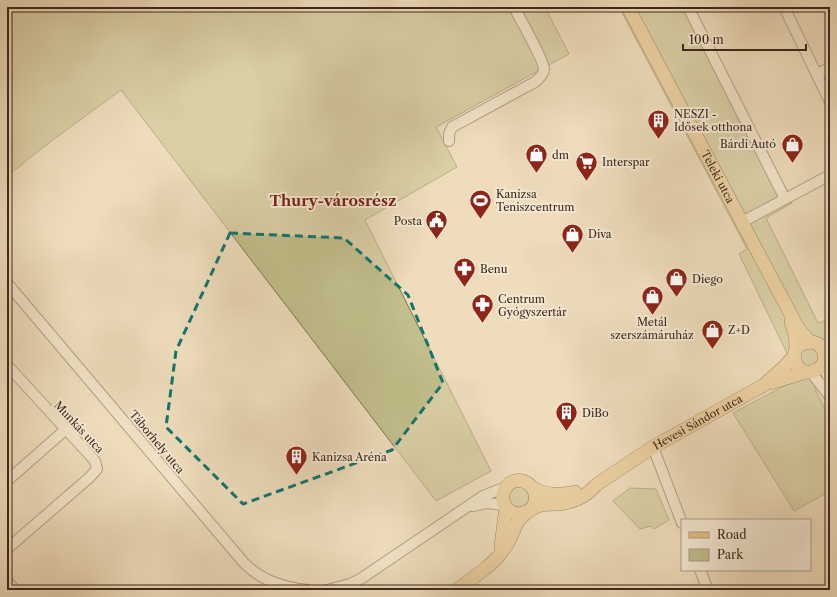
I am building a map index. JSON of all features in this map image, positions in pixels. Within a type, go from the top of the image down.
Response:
[{"type":"main road","name":"Teleki utca","points":[[628,7],[798,328],[819,343]]},
{"type":"main road","name":"Teleki utca","points":[[785,303],[795,332],[795,352]]},
{"type":"main road","points":[[764,385],[809,372],[820,368],[826,360],[819,343],[804,343],[795,352],[795,364],[798,368],[809,372]]},
{"type":"main road","name":"Hevesi Sándor utca","points":[[534,488],[542,493],[561,494],[575,492],[596,485],[653,447],[764,385],[785,366],[795,352]]},
{"type":"main road","points":[[457,590],[485,569],[500,554],[508,543],[518,521],[534,505],[536,500],[534,488],[530,484],[515,481],[506,487],[503,494],[505,506],[500,554]]},
{"type":"main road","name":"Hevesi Sándor utca","points":[[528,511],[542,505],[559,504],[578,498],[590,492],[596,485]]},
{"type":"main road","points":[[505,506],[517,514],[528,511]]},
{"type":"street","points":[[449,140],[449,134],[452,127],[535,82],[543,73],[544,69],[539,57],[514,7]]},
{"type":"street","points":[[688,7],[785,199]]},
{"type":"street","points":[[784,7],[830,102]]},
{"type":"street","points":[[817,74],[830,68]]},
{"type":"street","points":[[742,222],[830,175]]},
{"type":"street","name":"Táborhely utca","points":[[7,282],[244,563],[252,571],[271,582],[282,586],[308,590]]},
{"type":"street","points":[[826,360],[830,382]]},
{"type":"street","name":"Munkás utca","points":[[7,365],[97,465],[96,471],[7,549]]},
{"type":"street","points":[[809,372],[830,397]]},
{"type":"street","points":[[7,481],[65,430]]},
{"type":"street","points":[[653,447],[681,520]]},
{"type":"street","points":[[327,590],[350,584],[362,578],[488,493],[506,487]]},
{"type":"street","points":[[467,508],[487,503],[505,506]]},
{"type":"street","points":[[700,571],[708,590]]},
{"type":"street","points":[[7,580],[15,590]]},
{"type":"highlighted area","points":[[230,233],[344,238],[408,295],[443,383],[392,450],[243,504],[166,427],[176,351]]},
{"type":"green space","points":[[7,7],[545,7],[569,54],[436,127],[457,167],[365,220],[491,471],[436,501],[121,90],[54,139],[7,176]]},
{"type":"green space","points":[[619,7],[687,7],[792,203],[766,218],[818,323],[830,319],[830,379],[814,387],[830,419],[830,491],[794,511],[733,413],[799,378],[739,254],[747,249]]},
{"type":"green space","points":[[519,487],[526,490],[529,497],[526,504],[519,507],[512,504],[509,497],[512,490]]},
{"type":"green space","points":[[630,488],[656,489],[669,520],[654,529],[651,526],[640,529],[613,501]]},
{"type":"place","name":"NESZI - Idősek otthona","points":[[658,140]]},
{"type":"place","name":"Bárdi Autó","points":[[792,164]]},
{"type":"place","name":"dm","points":[[537,174]]},
{"type":"place","name":"Interspar","points":[[587,182]]},
{"type":"place","name":"Kanizsa Teniszcentrum","points":[[480,220]]},
{"type":"place","name":"Posta","points":[[437,240]]},
{"type":"place","name":"Diva","points":[[572,254]]},
{"type":"place","name":"Benu","points":[[464,288]]},
{"type":"place","name":"Diego","points":[[677,298]]},
{"type":"place","name":"Metál szerszámáruház","points":[[652,316]]},
{"type":"place","name":"Centrum Gyógyszertár","points":[[482,324]]},
{"type":"place","name":"Z+D","points":[[713,350]]},
{"type":"place","name":"DiBo","points":[[567,432]]},
{"type":"place","name":"Kanizsa Aréna","points":[[297,476]]},
{"type":"district","name":"Thury-városrész","points":[[333,200]]}]
